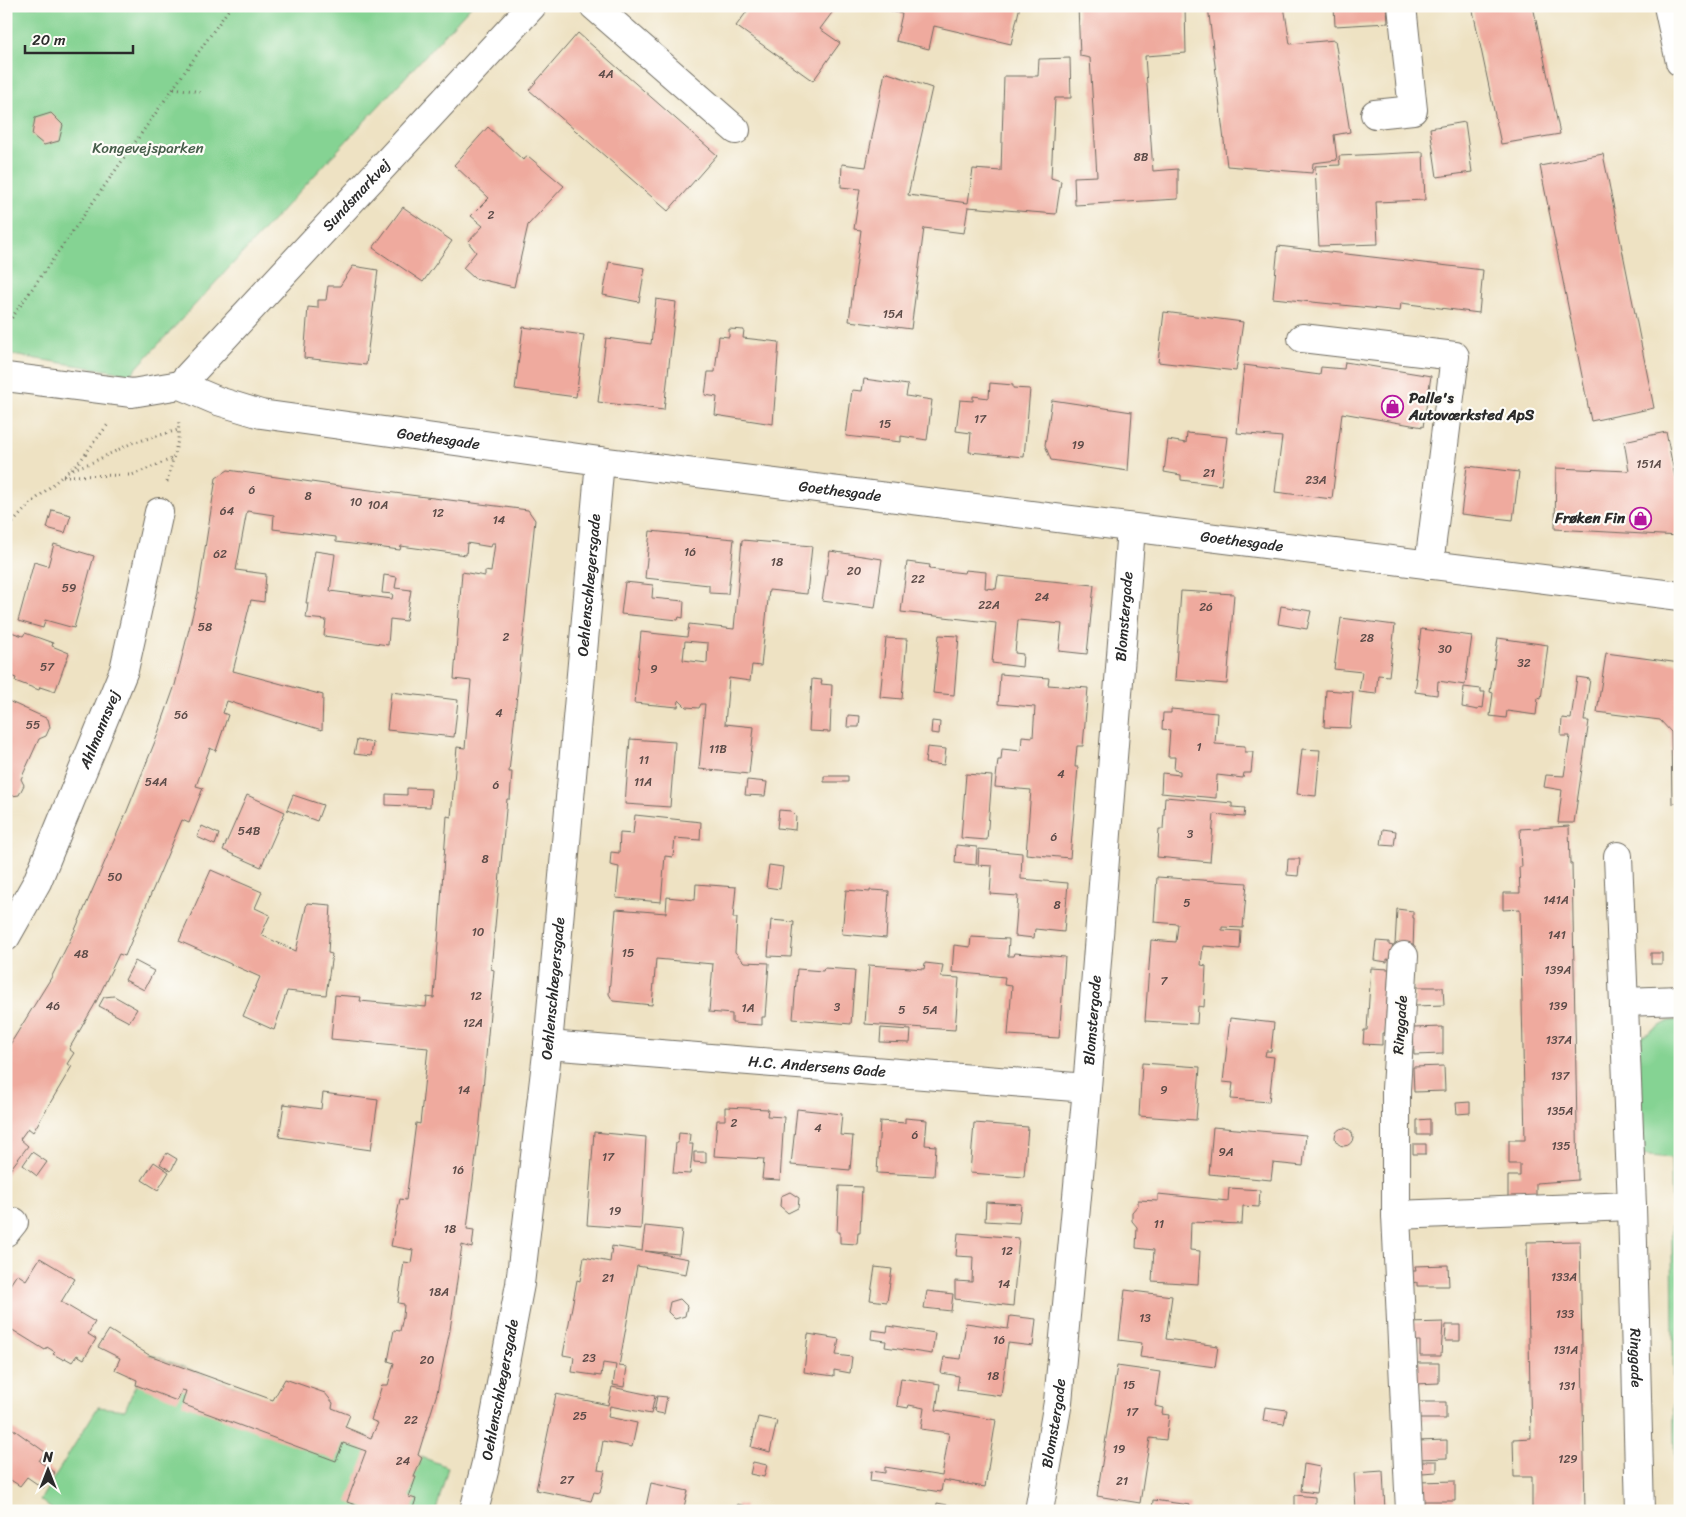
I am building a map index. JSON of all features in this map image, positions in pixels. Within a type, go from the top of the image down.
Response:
[{"type":"street","name":"Sundsmarkvej","points":[[180,385],[532,6]]},
{"type":"street","points":[[594,6],[736,130]]},
{"type":"street","points":[[1375,114],[1413,110],[1402,6]]},
{"type":"street","points":[[1668,6],[1680,62]]},
{"type":"street","points":[[1302,338],[1455,356],[1429,565]]},
{"type":"street","points":[[6,377],[132,393],[180,385]]},
{"type":"street","name":"Goethesgade","points":[[180,385],[218,401],[261,414],[600,462],[1680,596]]},
{"type":"street","name":"Oehlenschlægersgade","points":[[474,1511],[486,1463],[520,1284],[548,1045],[600,462]]},
{"type":"street","name":"Ahlmannsvej","points":[[6,937],[37,882],[124,670],[160,512]]},
{"type":"street","name":"Blomstergade","points":[[1038,1511],[1058,1402],[1087,1088],[1131,528]]},
{"type":"street","name":"Ringgade","points":[[1618,856],[1632,1206],[1640,1511]]},
{"type":"street","name":"Ringgade","points":[[1404,956],[1396,1089],[1396,1215],[1410,1511]]},
{"type":"street","points":[[1624,1002],[1680,1000]]},
{"type":"street","name":"H.C. Andersens Gade","points":[[548,1045],[1087,1088]]},
{"type":"street","points":[[1396,1215],[1632,1206]]},
{"type":"path","points":[[7,324],[231,6]]},
{"type":"path","points":[[174,88],[203,94]]},
{"type":"path","points":[[160,512],[178,440],[180,385]]},
{"type":"path","points":[[6,530],[28,505],[80,462],[132,393]]},
{"type":"path","points":[[70,470],[93,462],[132,444],[178,430]]},
{"type":"path","points":[[63,476],[132,475],[174,458]]},
{"type":"green space","name":"Kongevejsparken","points":[[6,6],[471,6],[131,374],[6,354]]},
{"type":"green space","points":[[1680,1020],[1680,1511],[1675,1511],[1671,1158],[1639,1155],[1638,1039],[1669,1021]]},
{"type":"green space","points":[[149,1354],[448,1467],[436,1511],[54,1511],[40,1500],[98,1407],[125,1410]]},
{"type":"building","points":[[751,6],[837,6],[820,29],[840,43],[813,81],[736,26]]},
{"type":"building","points":[[892,6],[1020,6],[1011,44],[934,26],[929,49],[896,41],[902,14],[891,11]]},
{"type":"building","points":[[1078,6],[1185,6],[1186,53],[1145,56],[1153,171],[1178,169],[1178,199],[1075,205],[1074,177],[1097,176],[1090,58],[1080,56]]},
{"type":"building","points":[[1208,6],[1284,6],[1290,44],[1335,40],[1350,132],[1334,135],[1337,160],[1313,163],[1312,173],[1227,166]]},
{"type":"building","points":[[1334,6],[1387,6],[1388,23],[1335,26]]},
{"type":"building","points":[[1472,6],[1533,6],[1560,134],[1501,144]]},
{"type":"building","points":[[578,33],[717,155],[668,211],[529,90]]},
{"type":"building","points":[[1070,58],[1071,98],[1055,98],[1051,178],[1061,181],[1056,214],[968,207],[964,233],[924,228],[911,329],[849,321],[861,230],[854,229],[860,189],[841,187],[842,164],[866,167],[885,72],[932,88],[908,195],[968,203],[973,169],[1001,171],[1004,76],[1038,76],[1039,59]]},
{"type":"building","points":[[51,113],[63,125],[59,141],[44,145],[32,135],[35,118]]},
{"type":"building","points":[[1465,122],[1472,172],[1437,177],[1430,128]]},
{"type":"building","points":[[488,127],[523,160],[528,156],[564,186],[528,225],[514,287],[474,278],[463,268],[476,252],[468,242],[483,226],[471,216],[489,198],[454,165]]},
{"type":"building","points":[[1423,152],[1425,200],[1376,202],[1378,244],[1319,246],[1315,166],[1340,165],[1339,156]]},
{"type":"building","points":[[1603,154],[1654,408],[1591,421],[1540,166]]},
{"type":"building","points":[[403,207],[452,241],[423,282],[373,248]]},
{"type":"building","points":[[1278,246],[1483,270],[1479,313],[1401,303],[1400,311],[1273,298]]},
{"type":"building","points":[[609,262],[645,268],[639,302],[603,295]]},
{"type":"building","points":[[353,266],[378,270],[366,365],[304,358],[308,307],[318,308],[318,300],[326,300],[328,286],[340,286]]},
{"type":"building","points":[[656,299],[676,302],[664,410],[598,402],[606,338],[651,344]]},
{"type":"building","points":[[1164,312],[1243,322],[1236,371],[1158,362]]},
{"type":"building","points":[[523,327],[584,335],[576,397],[515,389]]},
{"type":"building","points":[[729,329],[744,330],[743,338],[779,342],[773,424],[715,415],[717,397],[705,395],[708,372],[715,372],[719,336],[729,337]]},
{"type":"building","points":[[1345,362],[1431,376],[1423,427],[1342,413],[1332,499],[1275,492],[1282,437],[1237,433],[1244,365],[1320,375],[1321,367],[1344,369]]},
{"type":"building","points":[[864,379],[908,385],[906,396],[932,400],[927,440],[901,436],[901,442],[846,436],[852,390],[862,391]]},
{"type":"building","points":[[990,383],[1013,385],[1013,388],[1030,389],[1024,457],[969,452],[971,433],[956,431],[960,400],[973,401],[973,396],[989,398]]},
{"type":"building","points":[[1052,400],[1132,412],[1128,471],[1051,460],[1045,445]]},
{"type":"building","points":[[1666,432],[1675,477],[1680,477],[1679,536],[1555,529],[1556,468],[1629,471],[1624,441]]},
{"type":"building","points":[[1187,433],[1227,437],[1221,485],[1181,480],[1181,475],[1164,472],[1168,440],[1186,443]]},
{"type":"building","points":[[1467,466],[1519,472],[1513,520],[1461,514]]},
{"type":"building","points":[[228,470],[528,510],[535,520],[509,772],[512,772],[510,799],[507,799],[491,969],[494,970],[479,1132],[467,1229],[474,1230],[472,1248],[462,1245],[450,1330],[437,1393],[418,1455],[422,1458],[414,1477],[416,1477],[409,1497],[416,1499],[412,1511],[372,1511],[347,1502],[366,1451],[343,1443],[336,1461],[182,1404],[186,1391],[182,1390],[177,1401],[136,1385],[137,1380],[115,1370],[120,1358],[98,1347],[109,1330],[149,1355],[273,1400],[285,1379],[325,1393],[333,1403],[332,1408],[350,1415],[345,1427],[371,1438],[378,1423],[371,1420],[382,1385],[388,1385],[394,1363],[388,1361],[394,1330],[400,1331],[403,1317],[404,1304],[398,1303],[404,1262],[411,1263],[413,1250],[391,1246],[400,1199],[406,1200],[416,1123],[420,1124],[428,1048],[331,1039],[335,995],[361,997],[360,1001],[426,1007],[427,997],[434,998],[447,816],[451,817],[457,747],[465,748],[471,681],[454,679],[462,572],[485,576],[485,571],[491,572],[495,543],[492,543],[491,547],[467,543],[466,555],[401,546],[400,550],[336,542],[336,537],[273,529],[274,515],[247,511],[236,570],[266,574],[264,602],[251,600],[233,671],[323,695],[322,730],[227,701],[223,713],[228,715],[216,751],[210,748],[196,786],[203,788],[189,823],[182,820],[125,956],[119,954],[95,1004],[69,1049],[74,1053],[67,1064],[72,1066],[33,1132],[28,1128],[20,1139],[28,1146],[6,1175],[6,1051],[51,978],[75,930],[156,739],[175,685],[198,593],[216,478]]},
{"type":"building","points":[[52,510],[71,515],[65,533],[47,528]]},
{"type":"building","points":[[650,531],[734,539],[728,594],[709,593],[709,585],[645,578]]},
{"type":"building","points":[[742,540],[812,546],[807,594],[769,590],[761,666],[752,665],[750,681],[729,678],[725,724],[754,727],[749,774],[699,769],[705,704],[701,704],[699,708],[686,707],[679,700],[678,707],[634,703],[641,632],[687,637],[689,624],[734,629]],"holes":[[[685,641],[708,643],[707,663],[683,660]]]},
{"type":"building","points":[[54,544],[94,556],[74,628],[45,620],[43,628],[18,621],[34,562],[48,566]]},
{"type":"building","points":[[315,551],[335,554],[330,591],[392,599],[393,594],[382,593],[384,575],[397,577],[395,588],[411,590],[406,621],[390,619],[388,645],[324,636],[326,620],[306,618],[308,603],[306,603]]},
{"type":"building","points":[[830,551],[882,559],[875,608],[822,601]]},
{"type":"building","points":[[907,562],[930,565],[929,569],[964,573],[965,570],[986,572],[985,588],[996,589],[998,576],[1094,585],[1087,654],[1059,651],[1062,624],[1018,620],[1015,653],[1023,654],[1022,667],[992,663],[996,623],[901,612]]},
{"type":"building","points":[[625,582],[653,585],[652,598],[684,601],[683,618],[679,617],[678,620],[621,614]]},
{"type":"building","points":[[1181,591],[1234,594],[1227,684],[1175,680]]},
{"type":"building","points":[[1281,606],[1311,611],[1307,629],[1278,624]]},
{"type":"building","points":[[1341,618],[1395,625],[1389,676],[1378,675],[1376,694],[1359,692],[1362,672],[1334,669]]},
{"type":"building","points":[[1421,629],[1472,636],[1465,685],[1438,681],[1437,695],[1415,692]]},
{"type":"building","points":[[11,632],[23,636],[25,633],[53,643],[52,646],[69,653],[55,692],[40,687],[39,690],[15,681],[16,678],[6,674],[6,645]]},
{"type":"building","points":[[939,635],[959,636],[954,695],[933,693]]},
{"type":"building","points":[[886,638],[907,639],[902,699],[880,697]]},
{"type":"building","points":[[1498,638],[1548,645],[1541,699],[1538,698],[1536,715],[1507,711],[1506,718],[1490,716],[1493,693],[1490,692]]},
{"type":"building","points":[[1606,653],[1680,663],[1680,803],[1672,803],[1671,732],[1660,720],[1597,712]]},
{"type":"building","points":[[1000,674],[1049,678],[1048,685],[1088,688],[1083,746],[1077,746],[1075,767],[1078,767],[1070,858],[1026,854],[1031,790],[995,787],[998,760],[1001,760],[1002,749],[1021,751],[1022,736],[1033,737],[1035,707],[998,704]]},
{"type":"building","points":[[1577,677],[1590,679],[1584,721],[1589,721],[1574,823],[1558,823],[1562,790],[1544,787],[1546,775],[1564,776],[1570,736],[1561,736],[1562,718],[1571,719]]},
{"type":"building","points":[[812,679],[822,680],[821,684],[832,685],[830,732],[809,731]]},
{"type":"building","points":[[1464,687],[1481,689],[1481,692],[1485,692],[1483,708],[1479,707],[1478,710],[1462,707]]},
{"type":"building","points":[[1326,690],[1353,692],[1350,728],[1324,727]]},
{"type":"building","points":[[391,692],[458,700],[454,737],[387,730]]},
{"type":"building","points":[[6,700],[48,719],[50,727],[46,736],[39,739],[21,779],[24,785],[19,795],[12,796],[10,799],[6,798]]},
{"type":"building","points":[[1171,709],[1217,713],[1215,744],[1245,746],[1245,752],[1253,752],[1251,773],[1244,773],[1243,778],[1217,775],[1216,798],[1161,793],[1162,773],[1180,775],[1180,771],[1174,770],[1175,757],[1168,757],[1170,730],[1162,729],[1163,713],[1171,713]]},
{"type":"building","points":[[848,715],[860,716],[859,727],[847,727]]},
{"type":"building","points":[[932,721],[940,722],[939,734],[931,733]]},
{"type":"building","points":[[630,739],[675,742],[670,807],[625,804]]},
{"type":"building","points":[[357,740],[373,743],[371,756],[354,754]]},
{"type":"building","points":[[927,747],[946,749],[944,765],[925,763]]},
{"type":"building","points":[[1302,749],[1320,750],[1316,796],[1297,794]]},
{"type":"building","points":[[966,774],[992,776],[987,840],[961,838]]},
{"type":"building","points":[[824,776],[848,776],[848,782],[824,782]]},
{"type":"building","points":[[747,780],[767,782],[765,796],[745,795]]},
{"type":"building","points":[[407,788],[431,789],[430,807],[386,805],[386,794],[407,795]]},
{"type":"building","points":[[247,795],[285,812],[261,867],[223,850]]},
{"type":"building","points":[[293,795],[323,805],[317,821],[287,810]]},
{"type":"building","points":[[1165,797],[1232,803],[1232,807],[1245,808],[1244,817],[1214,814],[1210,862],[1157,857],[1159,829],[1163,829]]},
{"type":"building","points":[[779,810],[791,811],[796,816],[795,830],[777,828]]},
{"type":"building","points":[[635,815],[701,822],[700,840],[675,838],[673,857],[665,856],[661,902],[616,898],[619,867],[610,865],[611,852],[619,853],[620,833],[633,834]]},
{"type":"building","points":[[202,826],[219,834],[215,845],[197,837]]},
{"type":"building","points":[[1569,826],[1570,864],[1572,864],[1578,1180],[1536,1183],[1536,1200],[1508,1203],[1508,1176],[1520,1176],[1520,1164],[1509,1164],[1509,1140],[1525,1140],[1520,909],[1503,910],[1503,893],[1520,893],[1519,867],[1522,867],[1520,829]]},
{"type":"building","points":[[1383,829],[1396,831],[1394,846],[1381,845]]},
{"type":"building","points":[[956,845],[977,847],[976,865],[955,863]]},
{"type":"building","points":[[979,849],[1022,853],[1021,879],[1068,883],[1064,932],[1035,929],[1034,938],[1015,936],[1018,896],[990,894],[992,866],[978,865]]},
{"type":"building","points":[[1288,859],[1300,859],[1298,876],[1287,875]]},
{"type":"building","points":[[769,865],[783,867],[780,889],[766,887]]},
{"type":"building","points":[[211,870],[262,892],[255,908],[270,915],[261,935],[296,951],[307,903],[331,905],[328,953],[332,954],[326,995],[287,991],[274,1030],[243,1016],[260,977],[179,941]]},
{"type":"building","points":[[1157,877],[1247,883],[1243,928],[1222,927],[1222,930],[1241,931],[1240,949],[1203,946],[1201,965],[1206,966],[1204,1007],[1198,1006],[1197,1024],[1145,1021],[1151,940],[1176,942],[1178,924],[1154,922]]},
{"type":"building","points":[[696,884],[736,887],[733,918],[737,918],[735,952],[744,962],[769,963],[765,1017],[762,1017],[762,1025],[732,1023],[732,1014],[709,1012],[713,964],[656,959],[652,1005],[613,1001],[609,994],[616,909],[666,913],[667,897],[695,900]]},
{"type":"building","points":[[846,890],[889,891],[886,938],[842,934]]},
{"type":"building","points":[[1397,909],[1413,911],[1413,950],[1395,945]]},
{"type":"building","points":[[771,920],[794,922],[791,957],[768,956]]},
{"type":"building","points":[[971,937],[1009,939],[1008,956],[1013,956],[1014,953],[1065,957],[1059,1038],[1008,1035],[1012,986],[1004,985],[1005,977],[952,972],[954,945],[970,947]]},
{"type":"building","points":[[1376,941],[1389,942],[1389,945],[1393,946],[1392,960],[1387,959],[1387,962],[1374,960]]},
{"type":"building","points":[[1651,953],[1662,953],[1662,964],[1651,964]]},
{"type":"building","points":[[135,961],[154,971],[144,990],[125,980]]},
{"type":"building","points":[[925,963],[943,965],[941,977],[959,978],[955,1030],[865,1024],[869,965],[924,969]]},
{"type":"building","points":[[824,968],[855,970],[851,1024],[793,1019],[797,969],[823,971]]},
{"type":"building","points":[[1371,968],[1389,969],[1385,1033],[1382,1033],[1382,1045],[1363,1044],[1364,1030],[1367,1030]]},
{"type":"building","points":[[1414,987],[1443,987],[1444,1005],[1415,1006]]},
{"type":"building","points":[[114,996],[137,1009],[129,1022],[99,1006],[104,997]]},
{"type":"building","points":[[1230,1018],[1274,1023],[1271,1051],[1266,1051],[1265,1056],[1274,1057],[1269,1102],[1231,1099],[1233,1083],[1223,1082]]},
{"type":"building","points":[[1443,1027],[1443,1054],[1414,1055],[1413,1028]]},
{"type":"building","points":[[881,1028],[911,1030],[910,1043],[880,1042]]},
{"type":"building","points":[[1142,1063],[1200,1067],[1196,1120],[1139,1116]]},
{"type":"building","points":[[1444,1066],[1445,1091],[1414,1092],[1413,1067]]},
{"type":"building","points":[[323,1093],[378,1100],[371,1150],[279,1137],[284,1104],[321,1109]]},
{"type":"building","points":[[1470,1102],[1470,1113],[1457,1114],[1456,1103]]},
{"type":"building","points":[[725,1107],[768,1109],[767,1116],[784,1117],[780,1180],[762,1179],[764,1159],[714,1156],[717,1120],[725,1120]]},
{"type":"building","points":[[797,1109],[842,1114],[840,1135],[853,1136],[850,1170],[791,1165]]},
{"type":"building","points":[[905,1118],[927,1120],[925,1145],[936,1146],[934,1176],[877,1173],[880,1121],[905,1123]]},
{"type":"building","points":[[1430,1119],[1430,1135],[1417,1135],[1417,1120]]},
{"type":"building","points":[[974,1123],[1028,1127],[1024,1177],[970,1173]]},
{"type":"building","points":[[1213,1127],[1306,1135],[1303,1166],[1273,1163],[1271,1180],[1209,1174]]},
{"type":"building","points":[[1344,1128],[1350,1131],[1353,1137],[1350,1143],[1344,1146],[1338,1143],[1335,1137],[1338,1131]]},
{"type":"building","points":[[594,1132],[646,1137],[641,1229],[587,1225]]},
{"type":"building","points":[[679,1133],[690,1134],[689,1144],[693,1144],[690,1174],[673,1173]]},
{"type":"building","points":[[1413,1144],[1426,1144],[1426,1154],[1413,1154]]},
{"type":"building","points":[[32,1152],[47,1162],[37,1176],[23,1165]]},
{"type":"building","points":[[694,1152],[706,1152],[706,1163],[694,1162]]},
{"type":"building","points":[[167,1153],[177,1159],[171,1171],[160,1164]]},
{"type":"building","points":[[154,1162],[169,1172],[158,1190],[142,1180]]},
{"type":"building","points":[[839,1186],[862,1187],[860,1233],[858,1233],[857,1244],[840,1243],[840,1232],[837,1232]]},
{"type":"building","points":[[1229,1188],[1260,1190],[1259,1207],[1243,1206],[1242,1224],[1191,1222],[1190,1250],[1200,1251],[1198,1284],[1152,1281],[1154,1250],[1136,1248],[1137,1227],[1132,1221],[1132,1212],[1138,1205],[1138,1200],[1158,1201],[1158,1194],[1228,1201]]},
{"type":"building","points":[[790,1192],[799,1198],[798,1208],[788,1213],[780,1206],[781,1196]]},
{"type":"building","points":[[986,1202],[1021,1204],[1019,1223],[985,1221]]},
{"type":"building","points":[[645,1226],[682,1230],[679,1254],[645,1251],[689,1259],[686,1274],[637,1266],[619,1366],[627,1367],[624,1387],[613,1385],[616,1365],[603,1363],[601,1376],[572,1372],[574,1357],[563,1355],[577,1280],[580,1281],[584,1257],[610,1262],[612,1246],[642,1251]]},
{"type":"building","points":[[958,1233],[1019,1238],[1013,1306],[955,1299],[955,1281],[972,1282],[973,1257],[956,1256]]},
{"type":"building","points":[[1580,1241],[1585,1511],[1532,1511],[1532,1477],[1514,1477],[1513,1439],[1531,1438],[1527,1242]]},
{"type":"building","points":[[40,1258],[75,1279],[61,1302],[95,1322],[88,1334],[96,1339],[84,1359],[77,1355],[72,1362],[65,1358],[64,1360],[53,1354],[55,1352],[47,1347],[45,1350],[6,1326],[6,1291],[17,1274],[26,1280]]},
{"type":"building","points":[[1448,1265],[1449,1286],[1417,1286],[1417,1282],[1412,1283],[1412,1271],[1416,1271],[1415,1266]]},
{"type":"building","points":[[875,1267],[892,1269],[887,1302],[870,1300]]},
{"type":"building","points":[[1125,1290],[1172,1296],[1166,1339],[1218,1346],[1215,1367],[1140,1357],[1142,1343],[1119,1340]]},
{"type":"building","points":[[927,1291],[953,1294],[951,1311],[924,1308]]},
{"type":"building","points":[[680,1299],[687,1306],[685,1316],[675,1319],[668,1312],[670,1302]]},
{"type":"building","points":[[1010,1316],[1036,1319],[1033,1346],[1008,1343],[1001,1396],[957,1390],[959,1376],[941,1373],[944,1357],[961,1359],[966,1323],[1008,1329]]},
{"type":"building","points":[[1443,1322],[1441,1356],[1420,1356],[1420,1341],[1411,1341],[1410,1323]]},
{"type":"building","points":[[1446,1325],[1460,1325],[1460,1341],[1445,1341]]},
{"type":"building","points":[[888,1326],[935,1333],[932,1354],[885,1347],[886,1341],[871,1339],[872,1330],[887,1332]]},
{"type":"building","points":[[808,1334],[839,1339],[836,1355],[852,1357],[850,1373],[834,1370],[834,1376],[804,1372]]},
{"type":"building","points":[[1414,1363],[1439,1363],[1439,1383],[1415,1384]]},
{"type":"building","points":[[1117,1366],[1160,1372],[1155,1406],[1163,1408],[1162,1414],[1169,1415],[1166,1440],[1150,1438],[1140,1503],[1097,1496]]},
{"type":"building","points":[[901,1378],[940,1384],[936,1410],[996,1420],[985,1487],[943,1480],[941,1492],[870,1481],[871,1471],[885,1473],[885,1467],[942,1476],[949,1433],[921,1429],[924,1408],[909,1405],[908,1408],[897,1406]]},
{"type":"building","points":[[612,1387],[655,1396],[651,1414],[610,1406],[608,1417],[637,1423],[632,1447],[603,1441],[598,1470],[605,1471],[600,1493],[594,1492],[591,1501],[536,1490],[556,1394],[608,1405]]},
{"type":"building","points":[[657,1396],[667,1397],[664,1414],[654,1412]]},
{"type":"building","points":[[1416,1402],[1446,1402],[1446,1419],[1416,1419]]},
{"type":"building","points":[[1265,1407],[1287,1410],[1284,1424],[1263,1421]]},
{"type":"building","points":[[758,1417],[777,1421],[770,1452],[751,1447]]},
{"type":"building","points":[[6,1424],[45,1452],[39,1461],[55,1473],[43,1488],[27,1477],[20,1486],[6,1477]]},
{"type":"building","points":[[1447,1440],[1447,1458],[1417,1459],[1417,1441]]},
{"type":"building","points":[[1422,1461],[1437,1461],[1437,1472],[1422,1473]]},
{"type":"building","points":[[753,1462],[767,1465],[764,1477],[750,1474]]},
{"type":"building","points":[[1304,1464],[1320,1467],[1316,1493],[1301,1491]]},
{"type":"building","points":[[1383,1471],[1385,1511],[1356,1511],[1354,1473]]},
{"type":"building","points":[[1455,1481],[1455,1501],[1419,1501],[1419,1482]]},
{"type":"building","points":[[651,1483],[688,1491],[683,1511],[645,1511]]},
{"type":"building","points":[[1295,1495],[1315,1497],[1315,1510],[1295,1509]]},
{"type":"building","points":[[1153,1500],[1190,1505],[1189,1511],[1152,1511]]},
{"type":"building","points":[[937,1503],[974,1510],[936,1511]]},
{"type":"building","points":[[737,1504],[745,1506],[744,1511],[736,1511]]},
{"type":"place","name":"Palle's Autoværksted ApS","points":[[1393,407]]},
{"type":"place","name":"Frøken Fin","points":[[1641,518]]}]
